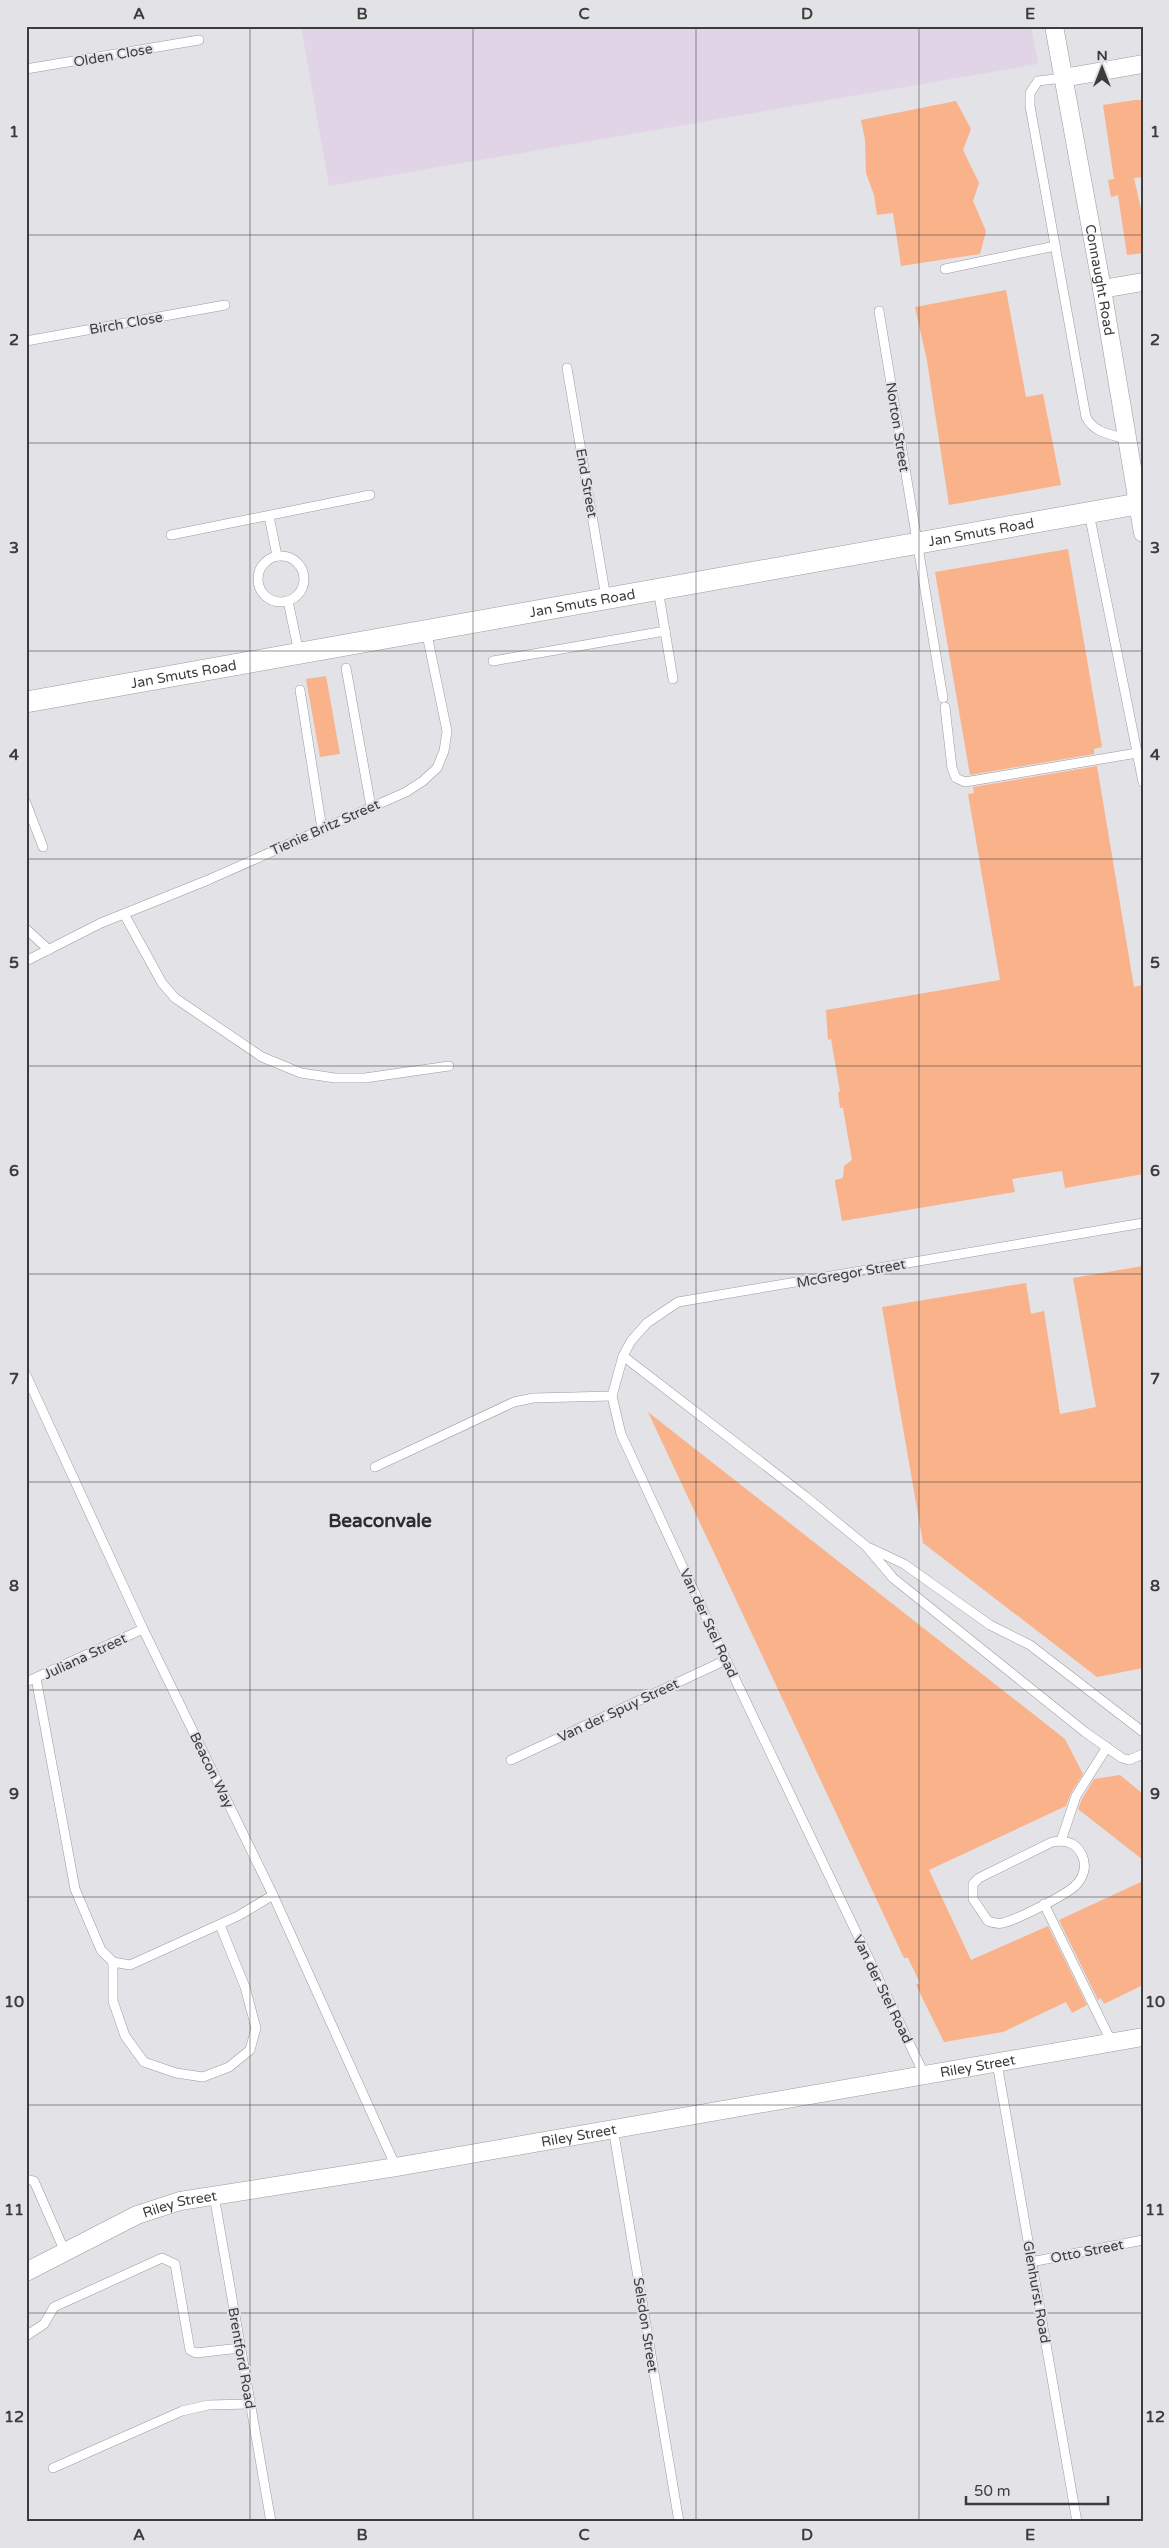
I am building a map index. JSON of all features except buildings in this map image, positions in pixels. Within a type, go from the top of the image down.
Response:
[{"type":"street","name":"Connaught Road","points":[[1054,26],[1140,504],[1143,533]]},
{"type":"street","points":[[1063,78],[1143,64]]},
{"type":"street","points":[[1102,289],[1143,282]]},
{"type":"street","name":"Jan Smuts Road","points":[[26,702],[1140,504]]},
{"type":"street","name":"Riley Street","points":[[26,2272],[160,2206],[214,2195],[396,2167],[1143,2037]]},
{"type":"lane","name":"Olden Close","points":[[26,69],[199,40]]},
{"type":"lane","points":[[1063,78],[1038,82],[1030,93],[1030,106],[1086,418],[1089,423],[1105,433],[1127,439]]},
{"type":"lane","points":[[945,269],[1055,246]]},
{"type":"lane","name":"Birch Close","points":[[26,341],[225,306]]},
{"type":"lane","name":"Norton Street","points":[[879,311],[916,543],[944,702],[952,768],[956,778],[965,782],[1137,753]]},
{"type":"lane","name":"End Street","points":[[567,368],[606,598]]},
{"type":"lane","points":[[171,535],[370,495]]},
{"type":"lane","points":[[1089,513],[1143,782]]},
{"type":"lane","points":[[268,516],[277,556]]},
{"type":"lane","points":[[277,556],[287,556],[296,561],[302,568],[304,578],[302,588],[296,596],[288,601],[277,602],[267,598],[260,589],[257,579],[260,568],[267,560],[277,556]]},
{"type":"lane","points":[[658,589],[673,679]]},
{"type":"lane","points":[[288,601],[299,653]]},
{"type":"lane","name":"Tienie Britz Street","points":[[26,961],[79,934],[322,829],[423,781],[437,768],[444,751],[447,731],[426,630]]},
{"type":"lane","points":[[493,660],[665,631]]},
{"type":"lane","points":[[346,668],[371,807]]},
{"type":"lane","points":[[300,690],[322,829]]},
{"type":"lane","points":[[26,803],[43,847]]},
{"type":"lane","points":[[124,914],[162,983],[175,998],[262,1057],[301,1073],[335,1078],[364,1078],[449,1066]]},
{"type":"lane","points":[[26,929],[49,950]]},
{"type":"lane","name":"McGregor Street","points":[[612,1396],[623,1356],[631,1341],[646,1323],[678,1302],[1143,1223]]},
{"type":"lane","points":[[623,1356],[866,1546],[893,1578],[1107,1747],[1122,1758],[1129,1760],[1143,1754]]},
{"type":"lane","name":"Beacon Way","points":[[26,1375],[143,1629],[273,1895],[396,2167]]},
{"type":"lane","points":[[375,1467],[514,1402],[533,1398],[612,1396]]},
{"type":"lane","name":"Van der Stel Road","points":[[612,1396],[621,1434],[726,1660],[924,2074]]},
{"type":"lane","points":[[866,1546],[904,1564],[990,1625],[1030,1645],[1143,1732]]},
{"type":"lane","name":"Juliana Street","points":[[26,1682],[143,1629]]},
{"type":"lane","name":"Van der Spuy Street","points":[[511,1760],[726,1660]]},
{"type":"lane","points":[[36,1678],[75,1889],[101,1950],[113,1962],[130,1965],[220,1925],[273,1895]]},
{"type":"lane","points":[[1061,1841],[1076,1796],[1107,1747]]},
{"type":"lane","points":[[1061,1841],[1070,1842],[1078,1848],[1085,1866],[1082,1877],[1074,1887],[1044,1904],[1003,1923],[995,1923],[982,1915],[973,1899],[973,1884],[978,1878],[1052,1842],[1061,1841]]},
{"type":"lane","points":[[1044,1904],[1112,2043]]},
{"type":"lane","points":[[113,1962],[113,2001],[125,2036],[144,2062],[176,2073],[203,2077],[229,2067],[250,2050],[256,2028],[245,1988],[220,1925]]},
{"type":"lane","name":"Glenhurst Road","points":[[997,2063],[1077,2522]]},
{"type":"lane","name":"Selsdon Street","points":[[614,2128],[679,2522]]},
{"type":"lane","points":[[26,2178],[34,2181],[65,2252]]},
{"type":"lane","name":"Brentford Road","points":[[214,2195],[271,2522]]},
{"type":"lane","name":"Otto Street","points":[[1032,2262],[1143,2240]]},
{"type":"lane","points":[[26,2336],[44,2324],[54,2307],[162,2258],[175,2264],[190,2350],[196,2353],[240,2348]]},
{"type":"lane","points":[[53,2468],[182,2411],[208,2405],[250,2404]]},
{"type":"shaded area","points":[[301,26],[1031,26],[1038,64],[329,186]]},
{"type":"district","name":"Beaconvale","points":[[380,1520]]}]
